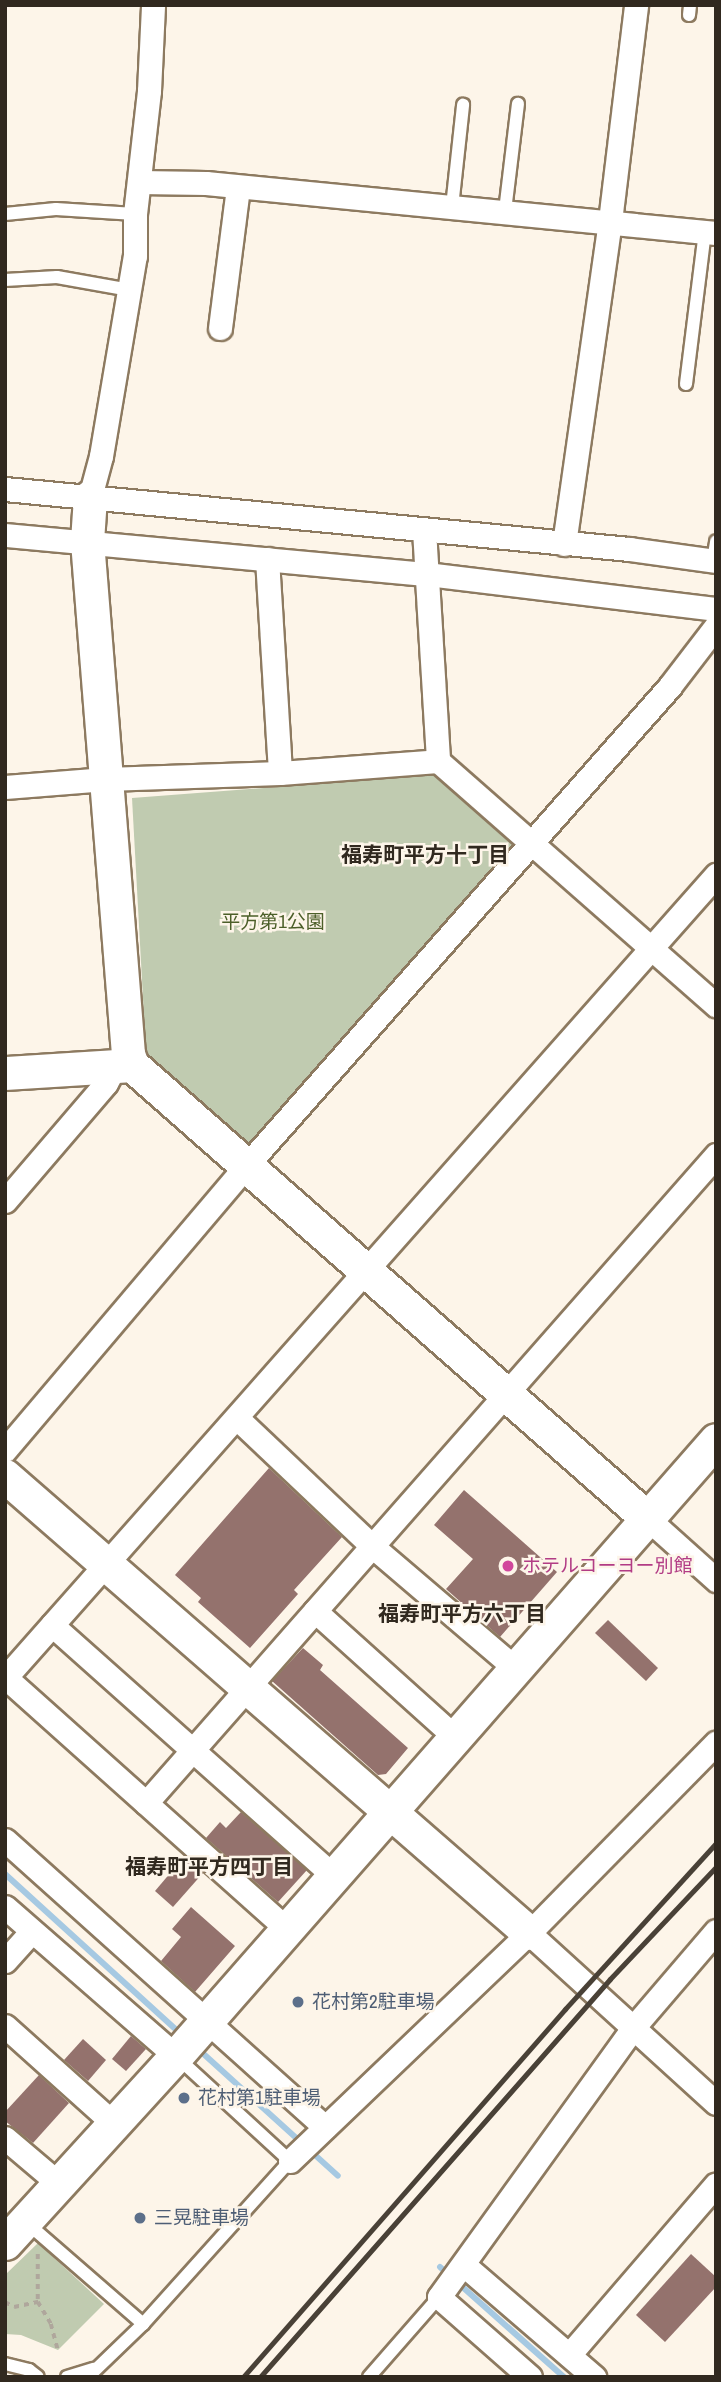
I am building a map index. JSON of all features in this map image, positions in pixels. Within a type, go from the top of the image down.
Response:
[{"type":"street","points":[[5,1201],[123,1066],[128,1054],[87,541],[90,496],[101,456],[135,256],[135,214],[153,5]]},
{"type":"street","points":[[564,544],[610,221],[636,5]]},
{"type":"street","points":[[139,182],[238,187],[710,232]]},
{"type":"street","points":[[220,328],[238,187]]},
{"type":"street","points":[[5,489],[564,544],[715,554]]},
{"type":"street","points":[[424,530],[438,761],[716,1005]]},
{"type":"street","points":[[5,535],[427,574],[716,609]]},
{"type":"street","points":[[267,559],[281,773]]},
{"type":"street","points":[[5,1450],[246,1166],[670,687],[716,626]]},
{"type":"street","points":[[5,787],[106,779],[281,773],[438,761]]},
{"type":"street","points":[[286,1928],[5,1677],[368,1272],[716,875]]},
{"type":"street","points":[[5,1073],[123,1066],[246,1166],[716,1580]]},
{"type":"street","points":[[146,1803],[716,1155]]},
{"type":"street","points":[[237,1419],[372,1546],[515,1668]]},
{"type":"street","points":[[22,2237],[58,2183],[189,2040],[716,1440]]},
{"type":"street","points":[[5,1476],[529,1933],[716,2103]]},
{"type":"street","points":[[315,1611],[455,1737]]},
{"type":"street","points":[[51,1625],[333,1875]]},
{"type":"street","points":[[293,2158],[529,1933],[716,1744]]},
{"type":"street","points":[[5,1840],[189,2040]]},
{"type":"street","points":[[5,1907],[32,1931],[319,2133]]},
{"type":"street","points":[[5,1961],[32,1931]]},
{"type":"street","points":[[452,2280],[632,2029],[716,1931]]},
{"type":"street","points":[[5,2026],[113,2123]]},
{"type":"street","points":[[5,2138],[58,2183]]},
{"type":"street","points":[[569,2355],[716,2185]]},
{"type":"street","points":[[452,2280],[569,2355],[594,2377]]},
{"type":"street","points":[[452,2280],[530,2377]]},
{"type":"lane","points":[[505,212],[518,104]]},
{"type":"lane","points":[[452,207],[463,105]]},
{"type":"lane","points":[[5,214],[56,209],[135,214]]},
{"type":"lane","points":[[686,384],[710,232]]},
{"type":"lane","points":[[5,280],[57,277],[130,290]]},
{"type":"lane","points":[[67,2377],[92,2372],[142,2325],[293,2158],[189,2040]]},
{"type":"lane","points":[[22,2237],[142,2325]]},
{"type":"lane","points":[[369,2377],[452,2280]]},
{"type":"lane","points":[[5,2364],[29,2370],[38,2377]]},
{"type":"path","points":[[22,2237],[40,2269],[38,2302],[51,2324],[58,2350]]},
{"type":"path","points":[[5,2302],[14,2307],[38,2302]]},
{"type":"green space","name":"平方第1公園","points":[[436,775],[518,846],[253,1147],[146,1053],[132,798]]},
{"type":"green space","points":[[38,2243],[104,2304],[58,2350],[21,2335],[5,2334],[5,2275]]},
{"type":"building","points":[[269,1468],[342,1537],[294,1590],[298,1594],[250,1648],[198,1602],[201,1598],[175,1575]]},
{"type":"building","name":"ホテルコーヨー別館","points":[[464,1490],[557,1572],[500,1637],[446,1589],[473,1559],[434,1525]]},
{"type":"building","points":[[608,1620],[658,1668],[646,1681],[595,1633]]},
{"type":"building","points":[[303,1648],[323,1665],[320,1670],[408,1748],[386,1774],[378,1775],[272,1681]]},
{"type":"building","points":[[241,1812],[307,1870],[278,1902],[206,1838],[220,1822],[226,1828]]},
{"type":"building","points":[[183,1858],[203,1873],[173,1907],[155,1891]]},
{"type":"building","points":[[191,1907],[235,1946],[195,1992],[161,1961],[181,1937],[172,1929]]},
{"type":"building","points":[[131,2036],[146,2049],[126,2071],[112,2059]]},
{"type":"building","points":[[83,2039],[106,2060],[88,2081],[64,2060]]},
{"type":"building","points":[[39,2075],[69,2103],[33,2143],[5,2121],[5,2112]]},
{"type":"building","points":[[691,2254],[716,2277],[716,2287],[665,2342],[636,2315]]},
{"type":"waterway","points":[[5,1874],[181,2034]]},
{"type":"waterway","points":[[197,2048],[338,2176]]},
{"type":"waterway","points":[[440,2267],[564,2377]]},
{"type":"railway","points":[[243,2377],[565,2009],[716,1843]]},
{"type":"railway","points":[[260,2377],[610,1979],[716,1867]]},
{"type":"place","name":"ホテルコーヨー別館","points":[[508,1566]]},
{"type":"place","name":"花村第2駐車場","points":[[298,2002]]},
{"type":"place","name":"花村第1駐車場","points":[[184,2098]]},
{"type":"place","name":"三晃駐車場","points":[[140,2218]]},
{"type":"district","name":"福寿町平方十丁目","points":[[425,855]]},
{"type":"district","name":"福寿町平方六丁目","points":[[462,1614]]},
{"type":"district","name":"福寿町平方四丁目","points":[[209,1867]]}]
